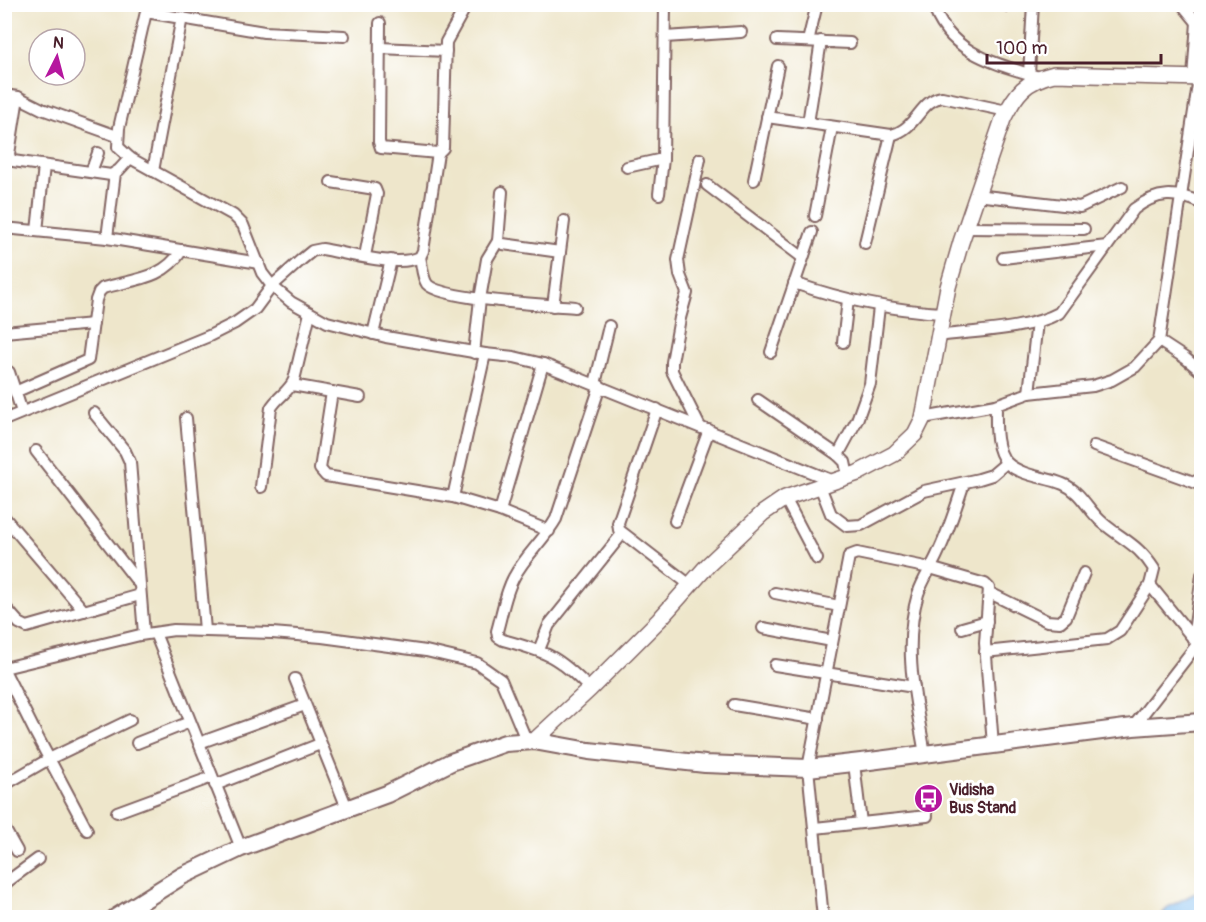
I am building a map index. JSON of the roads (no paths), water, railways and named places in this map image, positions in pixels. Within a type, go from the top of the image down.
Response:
[{"type":"main road","points":[[530,741],[590,689],[659,621],[708,565],[763,513],[785,498],[848,476],[894,454],[915,434],[923,418],[942,313],[965,228],[1007,111],[1024,86],[1034,76],[1054,74],[1198,78]]},
{"type":"main road","points":[[115,918],[182,876],[241,848],[387,794],[451,762],[484,749],[505,744],[530,741],[589,751],[705,764],[808,768],[1133,727],[1202,722]]},
{"type":"street","points":[[659,194],[663,159],[665,4]]},
{"type":"street","points":[[808,41],[817,4]]},
{"type":"street","points":[[933,4],[945,30],[951,38],[967,50],[991,62],[1034,76],[1032,4]]},
{"type":"street","points":[[923,418],[996,405],[1029,393],[1093,386],[1112,380],[1135,367],[1159,341],[1198,78],[1199,25],[1182,4]]},
{"type":"street","points":[[462,6],[446,42],[443,148],[438,153],[420,257],[424,277],[428,285],[435,289],[480,299],[575,308]]},
{"type":"street","points":[[344,36],[264,32],[146,12],[117,136],[118,147],[130,158],[233,215],[243,225],[262,273],[291,302],[327,322],[373,334],[520,358],[543,364],[657,409],[826,484],[831,514],[847,525],[861,525],[924,491],[992,475],[1006,463]]},
{"type":"street","points":[[153,171],[182,17]]},
{"type":"street","points":[[380,23],[379,142],[381,148],[438,153]]},
{"type":"street","points":[[664,38],[741,32]]},
{"type":"street","points":[[777,40],[850,43]]},
{"type":"street","points":[[808,123],[821,42]]},
{"type":"street","points":[[380,48],[446,51]]},
{"type":"street","points":[[754,180],[778,66]]},
{"type":"street","points":[[4,95],[18,97],[42,109],[117,136]]},
{"type":"street","points":[[18,97],[9,158],[19,163],[111,175],[130,158]]},
{"type":"street","points":[[767,117],[891,135],[909,127],[935,98],[942,97],[1007,111]]},
{"type":"street","points":[[815,216],[832,127]]},
{"type":"street","points":[[865,243],[891,135]]},
{"type":"street","points":[[91,172],[98,153]]},
{"type":"street","points":[[627,167],[663,159]]},
{"type":"street","points":[[675,521],[704,429],[675,379],[672,362],[687,292],[680,275],[678,260],[700,159]]},
{"type":"street","points":[[37,231],[44,166]]},
{"type":"street","points":[[107,238],[115,173]]},
{"type":"street","points":[[332,182],[375,189],[377,194],[365,256]]},
{"type":"street","points":[[707,185],[802,257]]},
{"type":"street","points":[[976,195],[1080,207],[1122,187]]},
{"type":"street","points":[[453,497],[479,353],[480,299],[487,259],[498,241],[502,192]]},
{"type":"street","points":[[938,336],[1037,322],[1059,313],[1134,208],[1156,196],[1181,195],[1202,202]]},
{"type":"street","points":[[553,306],[564,221]]},
{"type":"street","points":[[4,228],[107,238],[259,263]]},
{"type":"street","points":[[965,228],[1084,230]]},
{"type":"street","points":[[771,352],[812,232]]},
{"type":"street","points":[[498,241],[503,244],[560,252]]},
{"type":"street","points":[[1003,258],[1107,246]]},
{"type":"street","points":[[4,420],[209,336],[235,323],[255,309],[273,286],[312,251],[322,249],[391,260],[414,260],[420,257]]},
{"type":"street","points":[[15,392],[88,360],[99,292],[103,288],[148,278],[169,267],[182,250]]},
{"type":"street","points":[[373,334],[391,260]]},
{"type":"street","points":[[794,283],[879,307],[942,313]]},
{"type":"street","points":[[843,342],[848,300]]},
{"type":"street","points":[[838,455],[857,420],[870,384],[879,307]]},
{"type":"street","points":[[261,487],[271,408],[292,385],[310,313]]},
{"type":"street","points":[[1029,393],[1037,322]]},
{"type":"street","points":[[4,332],[93,324]]},
{"type":"street","points":[[590,689],[570,668],[555,657],[503,640],[498,637],[497,631],[515,574],[556,519],[597,385],[609,326]]},
{"type":"street","points":[[1159,341],[1202,372]]},
{"type":"street","points":[[500,511],[543,364]]},
{"type":"street","points":[[9,372],[22,412]]},
{"type":"street","points":[[292,385],[360,397]]},
{"type":"street","points":[[332,392],[320,469],[326,476],[453,497],[500,511],[549,531]]},
{"type":"street","points":[[758,400],[838,455],[845,462],[848,476]]},
{"type":"street","points":[[985,652],[1107,639],[1114,636],[1120,631],[1150,585],[1154,569],[1139,550],[1101,522],[1086,502],[1073,490],[1064,484],[1021,471],[1006,463],[997,435],[996,405]]},
{"type":"street","points":[[657,409],[618,523],[618,530],[690,585]]},
{"type":"street","points":[[94,413],[125,451],[130,462],[140,590],[150,633],[199,743],[241,848]]},
{"type":"street","points":[[186,418],[205,630]]},
{"type":"street","points":[[1095,446],[1202,485]]},
{"type":"street","points":[[36,451],[140,590]]},
{"type":"street","points":[[925,754],[914,687],[910,644],[913,614],[923,581],[949,529],[964,483]]},
{"type":"street","points":[[785,498],[817,559]]},
{"type":"street","points":[[4,517],[84,610]]},
{"type":"street","points":[[539,650],[549,625],[621,534]]},
{"type":"street","points":[[823,918],[808,768],[849,556],[857,553],[930,568],[985,584],[989,588],[985,652],[993,745]]},
{"type":"street","points":[[990,593],[1047,621],[1060,622],[1066,617],[1084,573]]},
{"type":"street","points":[[1133,727],[1199,642],[1202,575]]},
{"type":"street","points":[[1150,585],[1199,642]]},
{"type":"street","points":[[4,606],[19,623],[27,627],[140,590]]},
{"type":"street","points":[[775,593],[839,606]]},
{"type":"street","points":[[962,628],[987,621]]},
{"type":"street","points":[[763,628],[832,641]]},
{"type":"street","points":[[87,830],[4,669],[150,633],[174,630],[322,637],[426,651],[467,659],[488,669],[501,680],[530,741]]},
{"type":"street","points":[[775,665],[914,687]]},
{"type":"street","points":[[295,679],[346,808]]},
{"type":"street","points":[[199,743],[305,705]]},
{"type":"street","points":[[734,705],[818,719]]},
{"type":"street","points":[[4,785],[49,759],[130,720]]},
{"type":"street","points":[[137,743],[190,722]]},
{"type":"street","points":[[117,812],[320,744]]},
{"type":"street","points":[[854,763],[861,823]]},
{"type":"street","points":[[815,828],[927,816]]},
{"type":"street","points":[[4,828],[17,851]]},
{"type":"street","points":[[4,884],[38,859]]},
{"type":"water","points":[[1201,890],[1201,917],[1160,917],[1168,907]]},
{"type":"place","name":"Vidisha Bus Stand","points":[[928,799]]}]
